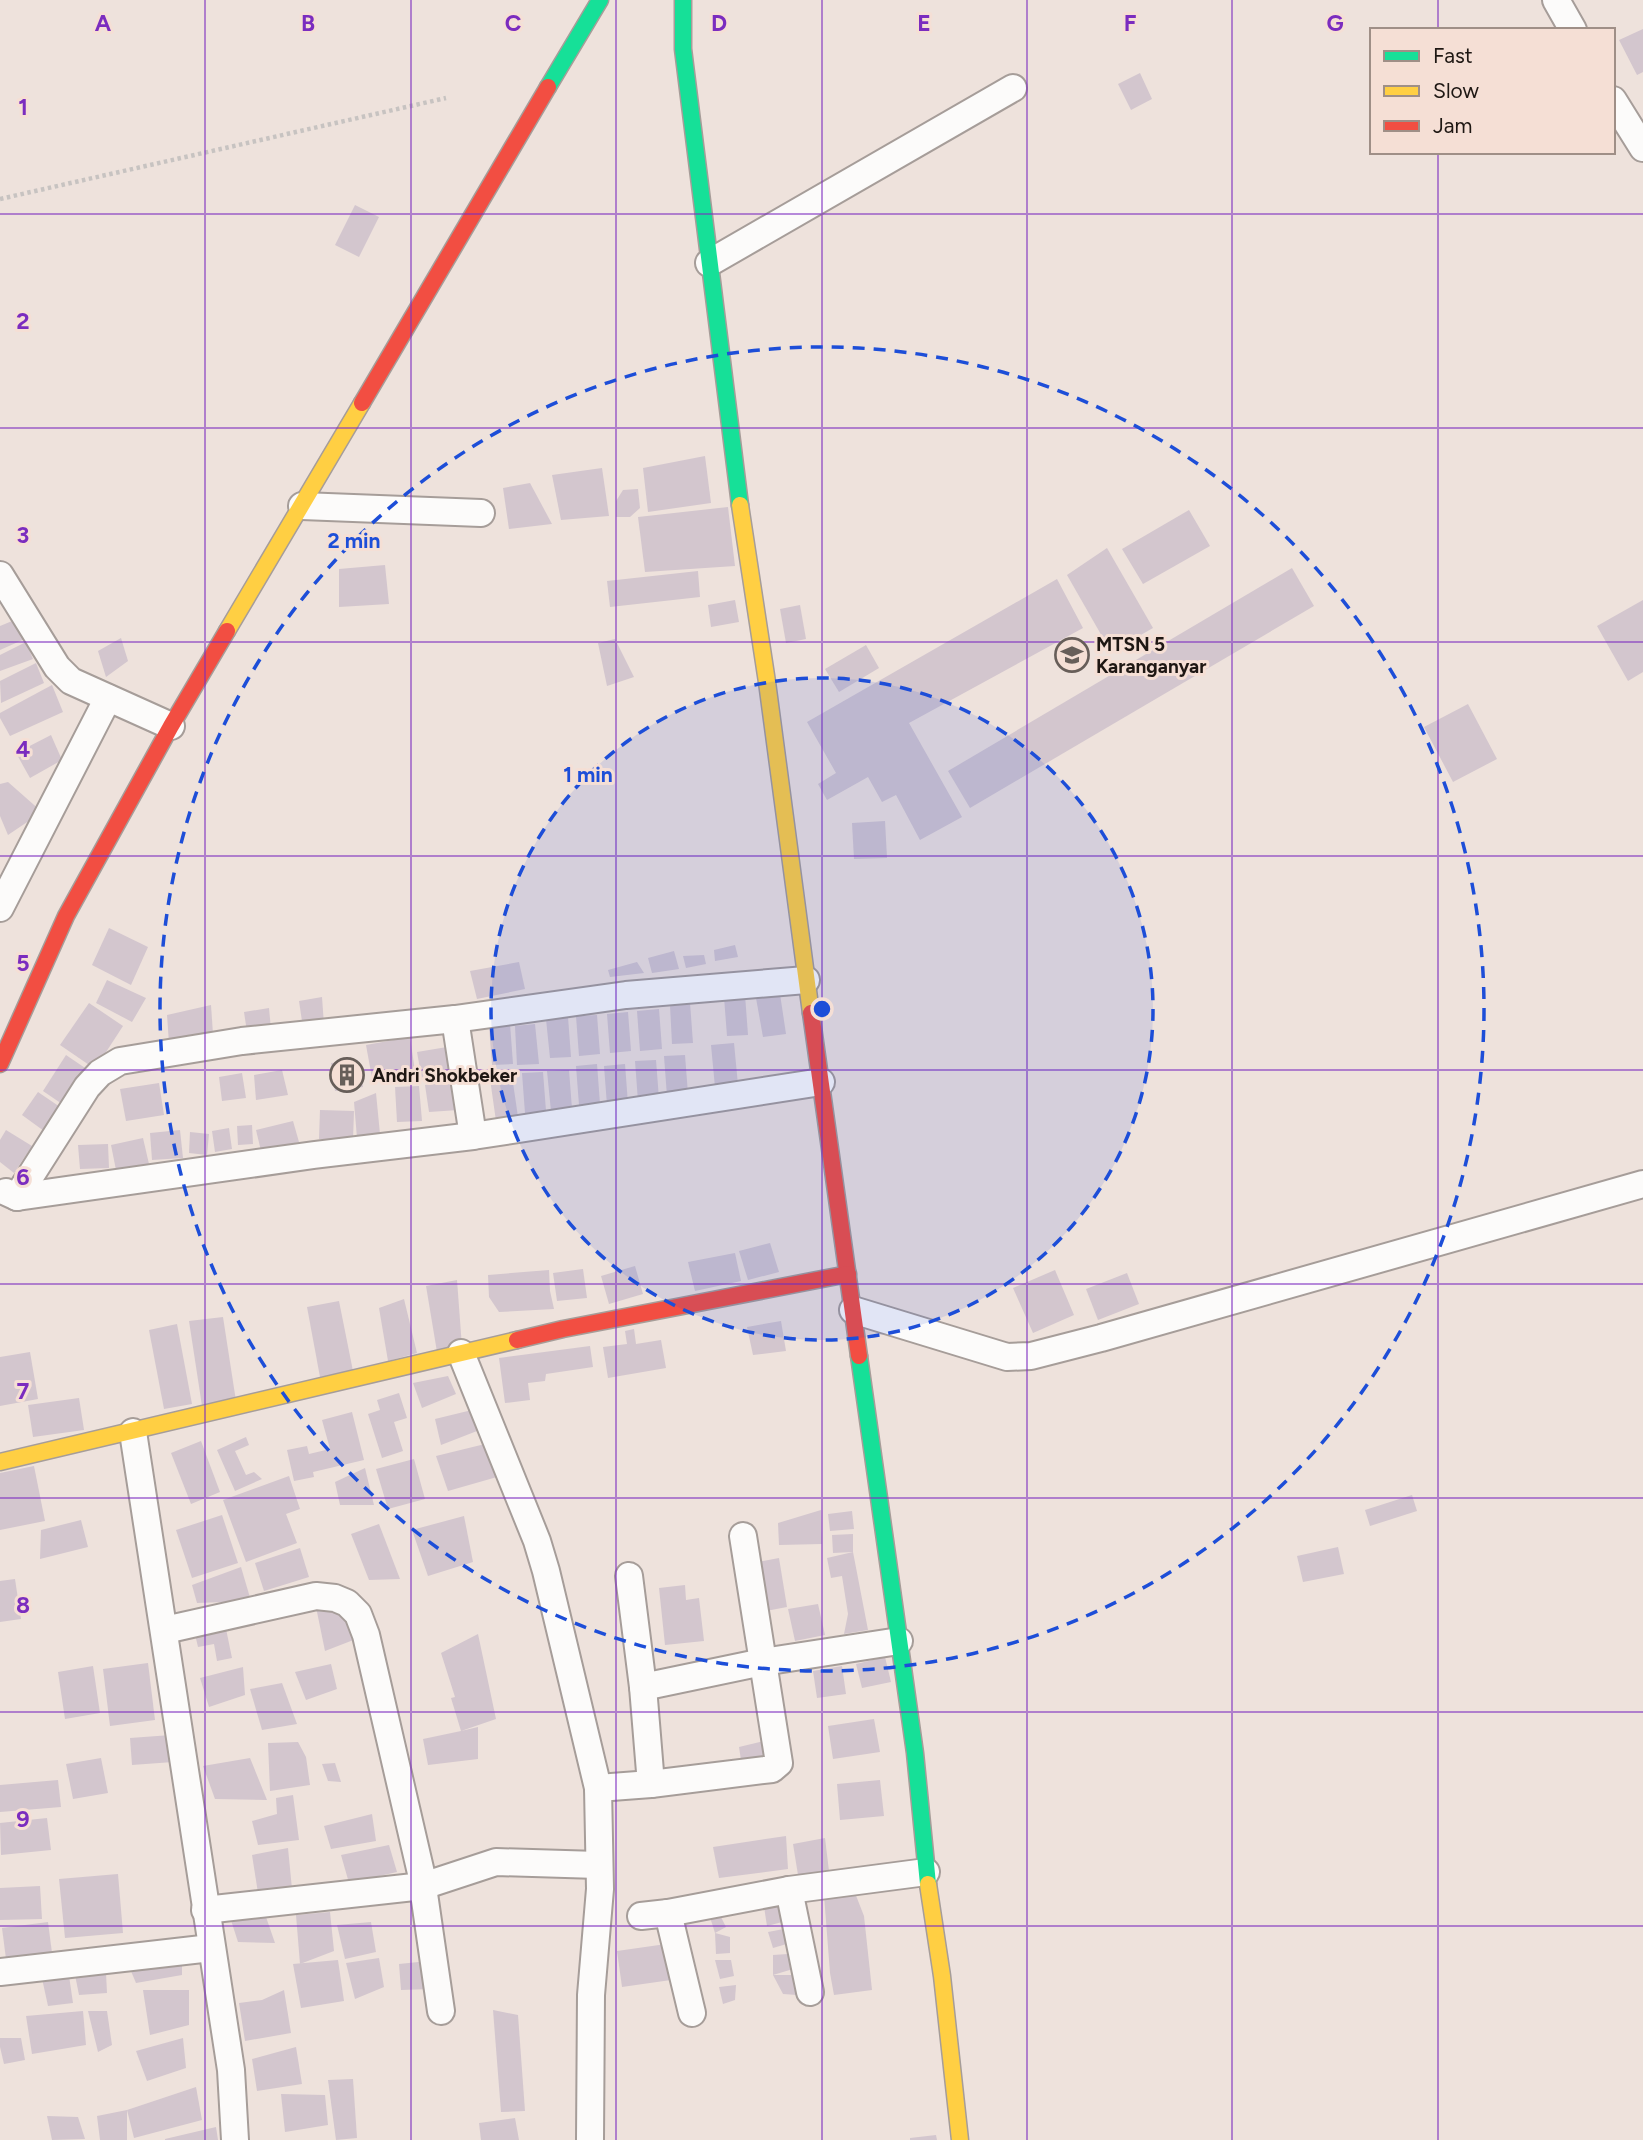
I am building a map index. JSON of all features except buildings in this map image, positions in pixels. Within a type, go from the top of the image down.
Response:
[{"type":"main road","points":[[1,1059],[66,916],[165,724],[302,506],[600,0]]},
{"type":"main road","points":[[683,0],[683,49],[733,457],[769,696],[915,1753],[926,1872],[942,1976],[960,2140]]},
{"type":"main road","points":[[0,1462],[563,1329],[848,1274]]},
{"type":"street","points":[[1556,0],[1572,28]]},
{"type":"street","points":[[709,263],[1013,88]]},
{"type":"street","points":[[1615,103],[1643,148]]},
{"type":"street","points":[[302,506],[481,513]]},
{"type":"street","points":[[0,575],[57,667],[71,681],[165,724]]},
{"type":"street","points":[[0,908],[108,698]]},
{"type":"street","points":[[8,1193],[87,1087],[100,1073],[121,1061],[242,1041],[455,1019],[626,995],[806,979]]},
{"type":"street","points":[[455,1019],[473,1136]]},
{"type":"street","points":[[8,1193],[473,1136],[821,1082]]},
{"type":"street","points":[[853,1310],[1007,1357],[1031,1356],[1643,1184]]},
{"type":"street","points":[[461,1353],[537,1541],[598,1788],[600,1889],[591,1995],[590,2140]]},
{"type":"street","points":[[132,1432],[231,2070],[235,2140]]},
{"type":"street","points":[[598,1788],[651,1784],[772,1769],[777,1766],[779,1760],[743,1536]]},
{"type":"street","points":[[629,1576],[643,1687],[651,1784]]},
{"type":"street","points":[[164,1630],[316,1595],[341,1600],[358,1614],[377,1679],[423,1886],[441,2011]]},
{"type":"street","points":[[643,1687],[764,1662],[898,1641]]},
{"type":"street","points":[[205,1910],[423,1886],[496,1862],[598,1865]]},
{"type":"street","points":[[641,1916],[789,1890],[926,1872]]},
{"type":"street","points":[[789,1890],[810,1992]]},
{"type":"street","points":[[668,1913],[692,2013]]},
{"type":"street","points":[[0,1972],[211,1948]]},
{"type":"path","points":[[0,200],[446,97]]},
{"type":"traffic: fast","points":[[548,87],[600,0]]},
{"type":"traffic: fast","points":[[683,0],[683,49],[740,505]]},
{"type":"traffic: fast","points":[[859,1356],[915,1753],[928,1884]]},
{"type":"traffic: slow","points":[[227,631],[362,403]]},
{"type":"traffic: slow","points":[[740,505],[767,682],[811,1013]]},
{"type":"traffic: slow","points":[[0,1462],[517,1340]]},
{"type":"traffic: slow","points":[[928,1884],[942,1976],[960,2140]]},
{"type":"traffic: jam","points":[[362,403],[548,87]]},
{"type":"traffic: jam","points":[[0,1064],[66,916],[227,631]]},
{"type":"traffic: jam","points":[[811,1013],[859,1356]]},
{"type":"traffic: jam","points":[[517,1340],[848,1274]]},
{"type":"place","name":"MTSN 5 Karanganyar","points":[[1072,655]]},
{"type":"place","name":"Andri Shokbeker","points":[[347,1075]]}]
